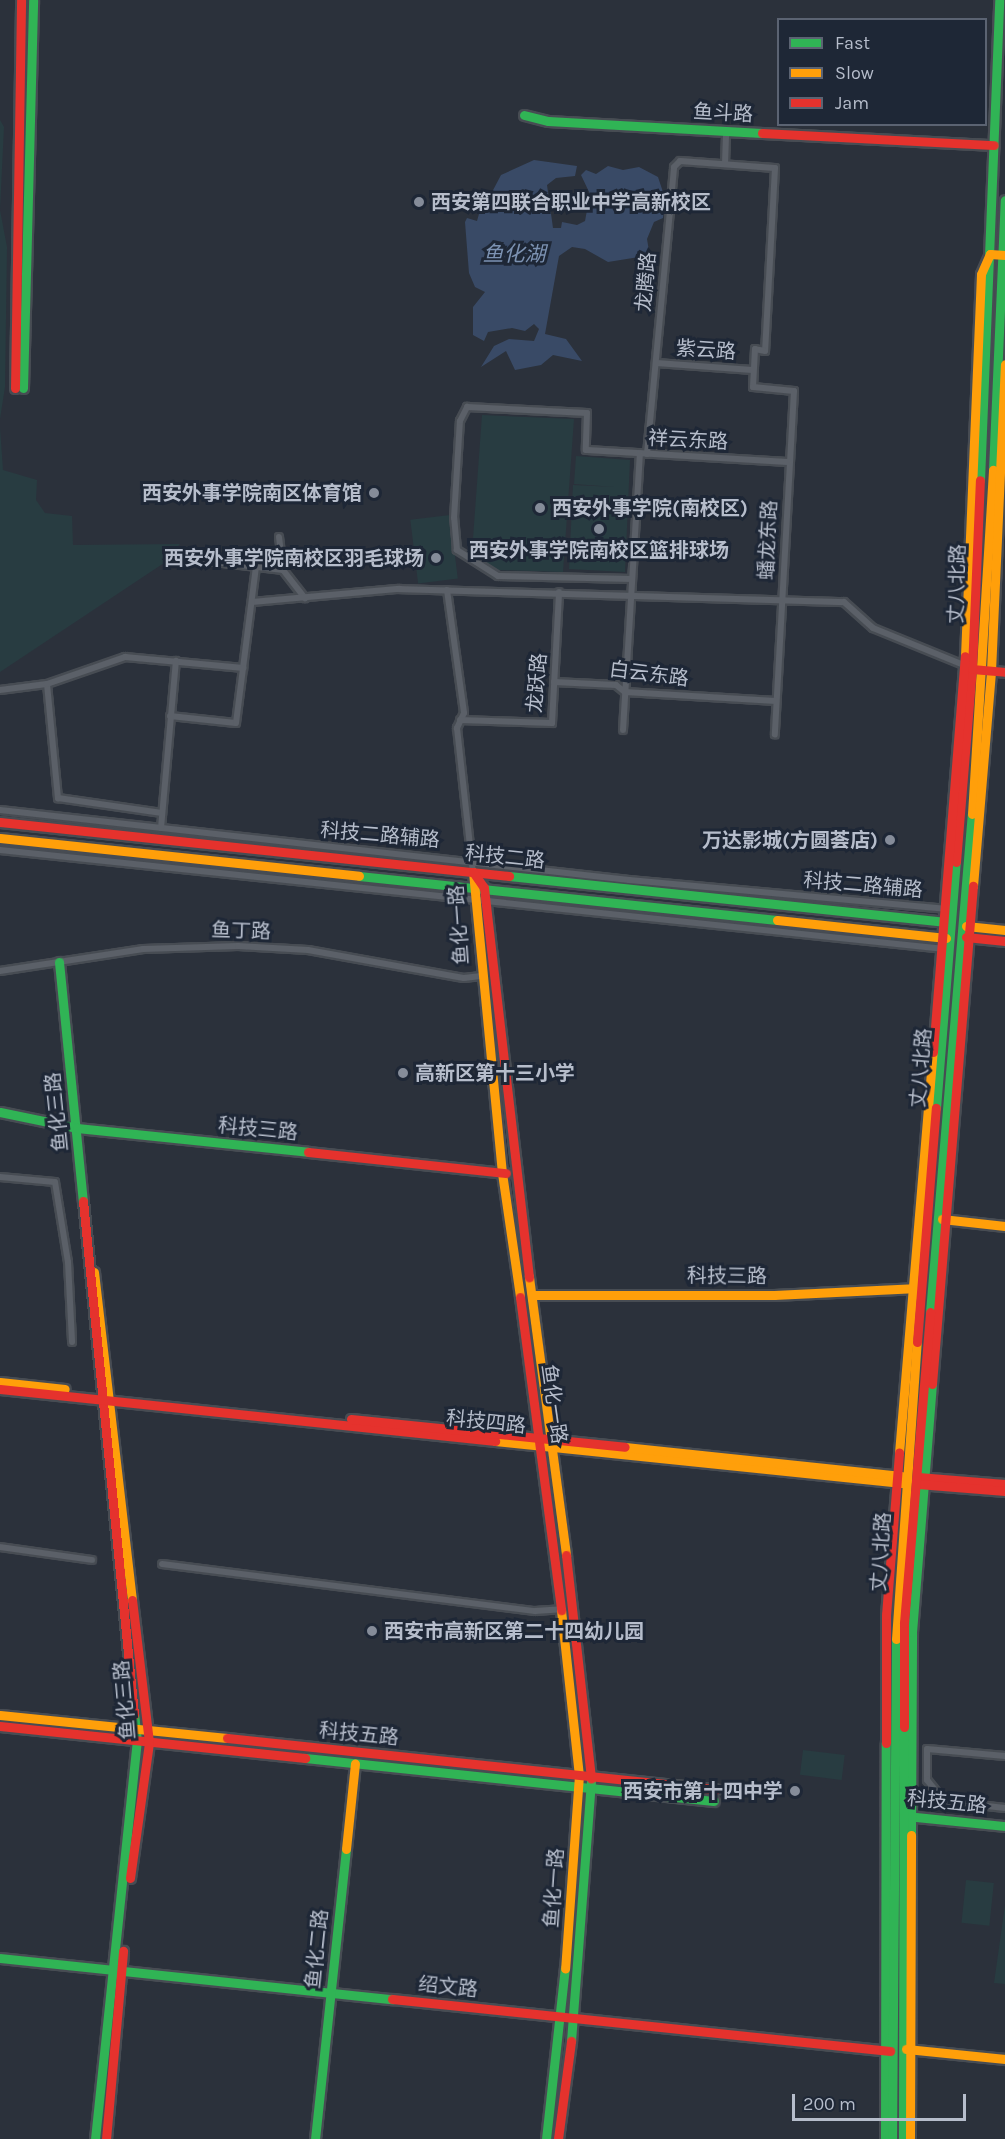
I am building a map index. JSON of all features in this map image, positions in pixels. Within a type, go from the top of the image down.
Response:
[{"type":"main road","points":[[21,0],[19,388],[33,0]]},
{"type":"main road","name":"丈八北路","points":[[903,2139],[908,1816],[904,1623],[921,1481],[964,947],[947,921],[968,667],[990,250],[999,0]]},
{"type":"main road","name":"鱼斗路","points":[[524,115],[548,121],[994,145]]},
{"type":"main road","name":"丈八北路","points":[[892,2139],[888,2051],[889,1814],[901,1479],[945,949],[956,937],[965,921],[997,577],[1005,200]]},
{"type":"main road","points":[[990,250],[1004,251]]},
{"type":"main road","points":[[997,577],[1005,364]]},
{"type":"main road","points":[[968,667],[1005,672]]},
{"type":"main road","name":"科技二路","points":[[0,822],[947,921],[965,921],[1005,930]]},
{"type":"main road","name":"科技二路","points":[[0,838],[1005,941]]},
{"type":"main road","name":"鱼化一路","points":[[473,872],[473,899],[502,1173],[542,1442],[579,1775],[562,2017],[546,2139]]},
{"type":"main road","name":"鱼化一路","points":[[473,872],[484,888],[513,1172],[554,1443],[591,1776],[574,2018],[558,2139]]},
{"type":"main road","name":"鱼化三路","points":[[59,962],[90,1258],[100,1293],[107,1397],[138,1741],[117,1970],[106,2139]]},
{"type":"main road","name":"科技三路","points":[[0,1112],[77,1128],[502,1173],[513,1172]]},
{"type":"main road","points":[[922,1217],[1005,1226]]},
{"type":"main road","name":"科技三路","points":[[532,1295],[774,1295],[917,1289]]},
{"type":"main road","name":"科技四路","points":[[0,1382],[107,1397]]},
{"type":"main road","name":"科技四路","points":[[0,1389],[107,1397],[1005,1491]]},
{"type":"main road","name":"鱼化三路","points":[[94,2139],[148,1742],[107,1397]]},
{"type":"main road","name":"科技四路","points":[[921,1481],[1005,1484]]},
{"type":"main road","name":"科技五路","points":[[0,1715],[715,1789]]},
{"type":"main road","points":[[76,1734],[78,1723]]},
{"type":"main road","name":"科技五路","points":[[0,1726],[714,1801]]},
{"type":"main road","points":[[202,1747],[203,1736]]},
{"type":"main road","name":"鱼化二路","points":[[315,2139],[355,1763]]},
{"type":"main road","points":[[646,1794],[647,1782]]},
{"type":"main road","name":"科技五路","points":[[889,1814],[1005,1826]]},
{"type":"main road","name":"绍文路","points":[[0,1958],[888,2051],[906,2049],[1005,2059]]},
{"type":"main road","points":[[906,2049],[910,2139]]},
{"type":"main road","points":[[885,2139],[888,2051]]},
{"type":"street","points":[[726,131],[725,164],[775,168],[765,351],[755,349],[753,370]]},
{"type":"street","name":"龙腾路","points":[[623,730],[632,579],[644,454],[656,363],[671,174],[681,161],[725,164]]},
{"type":"street","name":"紫云路","points":[[656,363],[753,370]]},
{"type":"street","name":"蟠龙东路","points":[[753,370],[753,387],[795,391],[789,462],[775,734]]},
{"type":"street","name":"祥云东路","points":[[632,579],[498,576],[458,550],[454,518],[460,421],[467,407],[587,413],[586,450],[789,462]]},
{"type":"street","points":[[279,537],[283,570],[305,598]]},
{"type":"street","points":[[171,557],[283,570]]},
{"type":"street","points":[[170,716],[236,723],[256,567]]},
{"type":"street","points":[[252,602],[399,589],[844,602],[873,628],[968,667]]},
{"type":"street","points":[[447,590],[464,712],[457,728],[473,872]]},
{"type":"street","name":"龙跃路","points":[[460,720],[552,723],[559,592]]},
{"type":"street","points":[[0,690],[47,684],[125,657],[243,668]]},
{"type":"street","points":[[161,828],[176,661]]},
{"type":"street","name":"白云东路","points":[[554,682],[616,685],[625,692],[776,701]]},
{"type":"street","points":[[47,684],[58,798],[162,813]]},
{"type":"street","name":"科技二路辅路","points":[[0,810],[948,909]]},
{"type":"street","points":[[0,850],[945,949],[964,947]]},
{"type":"street","points":[[948,909],[965,921]]},
{"type":"street","name":"鱼丁路","points":[[0,970],[143,949],[238,946],[308,950],[464,978],[481,976]]},
{"type":"street","points":[[0,1177],[55,1182],[68,1262],[72,1342]]},
{"type":"street","points":[[0,1547],[92,1560]]},
{"type":"street","points":[[162,1564],[535,1611],[561,1609]]},
{"type":"street","points":[[1005,1756],[927,1749],[927,1780],[944,1801],[1005,1808]]},
{"type":"green space","points":[[0,120],[4,127],[0,210]]},
{"type":"green space","points":[[0,210],[7,247],[5,387],[0,419]]},
{"type":"green space","points":[[482,415],[574,419],[563,572],[497,570],[472,552]]},
{"type":"green space","points":[[0,427],[3,470],[37,480],[36,500],[45,513],[72,516],[73,545],[180,544],[164,563],[0,672]]},
{"type":"green space","name":"西安外事学院南校区篮排球场","points":[[576,456],[630,460],[625,572],[569,569],[573,485],[615,487],[574,484]]},
{"type":"green space","name":"西安外事学院南校区羽毛球场","points":[[450,515],[458,579],[418,583],[410,520]]},
{"type":"green space","points":[[803,1750],[845,1755],[842,1780],[800,1775]]},
{"type":"green space","points":[[966,1880],[994,1883],[989,1926],[962,1923]]},
{"type":"green space","points":[[1005,1905],[1005,1984],[994,1983]]},
{"type":"water","name":"鱼化湖","points":[[534,160],[577,166],[575,176],[556,178],[547,185],[553,228],[561,228],[562,222],[577,225],[585,221],[590,194],[581,175],[586,170],[596,174],[608,166],[623,170],[639,167],[658,177],[665,198],[663,218],[654,222],[647,239],[649,251],[639,257],[608,262],[585,249],[572,247],[559,256],[545,334],[566,339],[582,361],[553,355],[541,365],[515,370],[506,351],[481,367],[494,346],[509,339],[534,341],[539,329],[534,324],[525,331],[512,328],[488,332],[484,341],[473,335],[473,307],[485,292],[475,287],[469,273],[465,222],[467,218],[477,221],[479,214],[467,210],[476,206],[481,193],[491,194],[501,175]]},
{"type":"traffic: fast","points":[[23,388],[33,0]]},
{"type":"traffic: fast","points":[[980,480],[999,0]]},
{"type":"traffic: fast","points":[[524,115],[548,121],[762,133]]},
{"type":"traffic: fast","points":[[993,470],[1005,200]]},
{"type":"traffic: fast","points":[[930,1312],[972,814]]},
{"type":"traffic: fast","points":[[936,1108],[956,862]]},
{"type":"traffic: fast","points":[[359,876],[777,920]]},
{"type":"traffic: fast","points":[[509,876],[949,922]]},
{"type":"traffic: fast","points":[[59,962],[83,1201]]},
{"type":"traffic: fast","points":[[0,1112],[77,1128],[308,1152]]},
{"type":"traffic: fast","points":[[911,1835],[912,1632],[932,1384]]},
{"type":"traffic: fast","points":[[892,2139],[896,1639]]},
{"type":"traffic: fast","points":[[95,2139],[137,1741],[134,1714]]},
{"type":"traffic: fast","points":[[903,2139],[904,1727]]},
{"type":"traffic: fast","points":[[885,2139],[886,1743]]},
{"type":"traffic: fast","points":[[305,1758],[714,1801]]},
{"type":"traffic: fast","points":[[571,2041],[591,1779]]},
{"type":"traffic: fast","points":[[906,1816],[1005,1826]]},
{"type":"traffic: fast","points":[[315,2139],[346,1849]]},
{"type":"traffic: fast","points":[[0,1958],[392,1999]]},
{"type":"traffic: fast","points":[[546,2139],[565,1968]]},
{"type":"traffic: slow","points":[[965,656],[981,274],[990,254],[1005,255]]},
{"type":"traffic: slow","points":[[973,886],[991,671],[1005,364]]},
{"type":"traffic: slow","points":[[972,814],[993,470]]},
{"type":"traffic: slow","points":[[0,838],[359,876]]},
{"type":"traffic: slow","points":[[473,872],[502,1173],[520,1297]]},
{"type":"traffic: slow","points":[[777,920],[946,938]]},
{"type":"traffic: slow","points":[[966,926],[1005,930]]},
{"type":"traffic: slow","points":[[899,1453],[933,1052]]},
{"type":"traffic: slow","points":[[942,1219],[1005,1226]]},
{"type":"traffic: slow","points":[[94,1272],[132,1600]]},
{"type":"traffic: slow","points":[[529,1277],[566,1555]]},
{"type":"traffic: slow","points":[[532,1295],[774,1295],[918,1288]]},
{"type":"traffic: slow","points":[[896,1639],[917,1342]]},
{"type":"traffic: slow","points":[[0,1382],[65,1389]]},
{"type":"traffic: slow","points":[[495,1441],[902,1483]]},
{"type":"traffic: slow","points":[[625,1447],[901,1476]]},
{"type":"traffic: slow","points":[[561,1610],[579,1775],[565,1968]]},
{"type":"traffic: slow","points":[[0,1715],[227,1738]]},
{"type":"traffic: slow","points":[[346,1849],[355,1763]]},
{"type":"traffic: slow","points":[[910,2139],[911,1835]]},
{"type":"traffic: slow","points":[[906,2049],[1005,2059]]},
{"type":"traffic: jam","points":[[15,388],[21,0]]},
{"type":"traffic: jam","points":[[762,133],[994,145]]},
{"type":"traffic: jam","points":[[956,862],[972,669],[980,480]]},
{"type":"traffic: jam","points":[[933,1052],[965,656]]},
{"type":"traffic: jam","points":[[972,669],[1005,672]]},
{"type":"traffic: jam","points":[[0,822],[509,876]]},
{"type":"traffic: jam","points":[[473,872],[484,888],[529,1277]]},
{"type":"traffic: jam","points":[[932,1384],[973,886]]},
{"type":"traffic: jam","points":[[966,937],[1005,941]]},
{"type":"traffic: jam","points":[[917,1342],[936,1108]]},
{"type":"traffic: jam","points":[[308,1152],[506,1173]]},
{"type":"traffic: jam","points":[[83,1201],[134,1714]]},
{"type":"traffic: jam","points":[[520,1297],[561,1610]]},
{"type":"traffic: jam","points":[[904,1727],[904,1623],[930,1312]]},
{"type":"traffic: jam","points":[[0,1389],[495,1441]]},
{"type":"traffic: jam","points":[[351,1419],[625,1447]]},
{"type":"traffic: jam","points":[[886,1743],[886,1615],[899,1453]]},
{"type":"traffic: jam","points":[[918,1477],[1005,1484]]},
{"type":"traffic: jam","points":[[918,1484],[1005,1491]]},
{"type":"traffic: jam","points":[[566,1555],[591,1779]]},
{"type":"traffic: jam","points":[[130,1878],[149,1742],[132,1600]]},
{"type":"traffic: jam","points":[[0,1726],[305,1758]]},
{"type":"traffic: jam","points":[[227,1738],[715,1789]]},
{"type":"traffic: jam","points":[[106,2139],[123,1951]]},
{"type":"traffic: jam","points":[[392,1999],[890,2051]]},
{"type":"traffic: jam","points":[[558,2139],[571,2041]]},
{"type":"place","name":"西安第四联合职业中学高新校区","points":[[419,202]]},
{"type":"place","name":"西安外事学院南区体育馆","points":[[374,493]]},
{"type":"place","name":"西安外事学院(南校区)","points":[[540,508]]},
{"type":"place","name":"西安外事学院南校区篮排球场","points":[[599,529]]},
{"type":"place","name":"西安外事学院南校区羽毛球场","points":[[436,558]]},
{"type":"place","name":"万达影城(方圆荟店)","points":[[890,840]]},
{"type":"place","name":"高新区第十三小学","points":[[403,1073]]},
{"type":"place","name":"西安市高新区第二十四幼儿园","points":[[372,1631]]},
{"type":"place","name":"西安市第十四中学","points":[[795,1791]]}]
